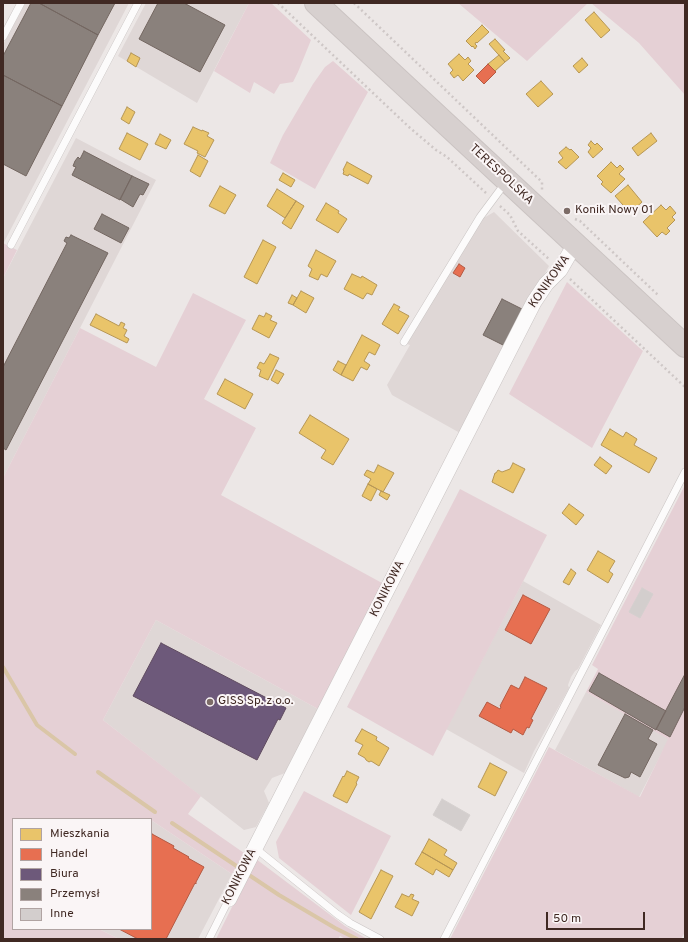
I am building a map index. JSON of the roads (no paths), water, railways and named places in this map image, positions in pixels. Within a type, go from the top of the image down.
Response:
[{"type":"main road","name":"TERESPOLSKA","points":[[316,3],[685,346]]},
{"type":"street","name":"KONIKOWA","points":[[229,899],[534,302],[546,284],[560,270],[575,244]]},
{"type":"lane","points":[[3,37],[20,3]]},
{"type":"lane","points":[[11,245],[138,3]]},
{"type":"lane","points":[[404,342],[480,217],[492,199],[507,181]]},
{"type":"lane","points":[[444,939],[685,472]]},
{"type":"lane","points":[[255,848],[350,923],[380,939]]},
{"type":"lane","name":"KONIKOWA","points":[[209,939],[229,899]]},
{"type":"waterway","points":[[3,667],[37,725],[75,754]]},
{"type":"waterway","points":[[98,772],[155,812]]},
{"type":"waterway","points":[[172,823],[238,867]]},
{"type":"waterway","points":[[249,875],[279,895],[335,928],[357,939]]},
{"type":"place","name":"Konik Nowy 01","points":[[567,211]]},
{"type":"place","name":"GISS Sp. z o.o.","points":[[210,702]]}]
